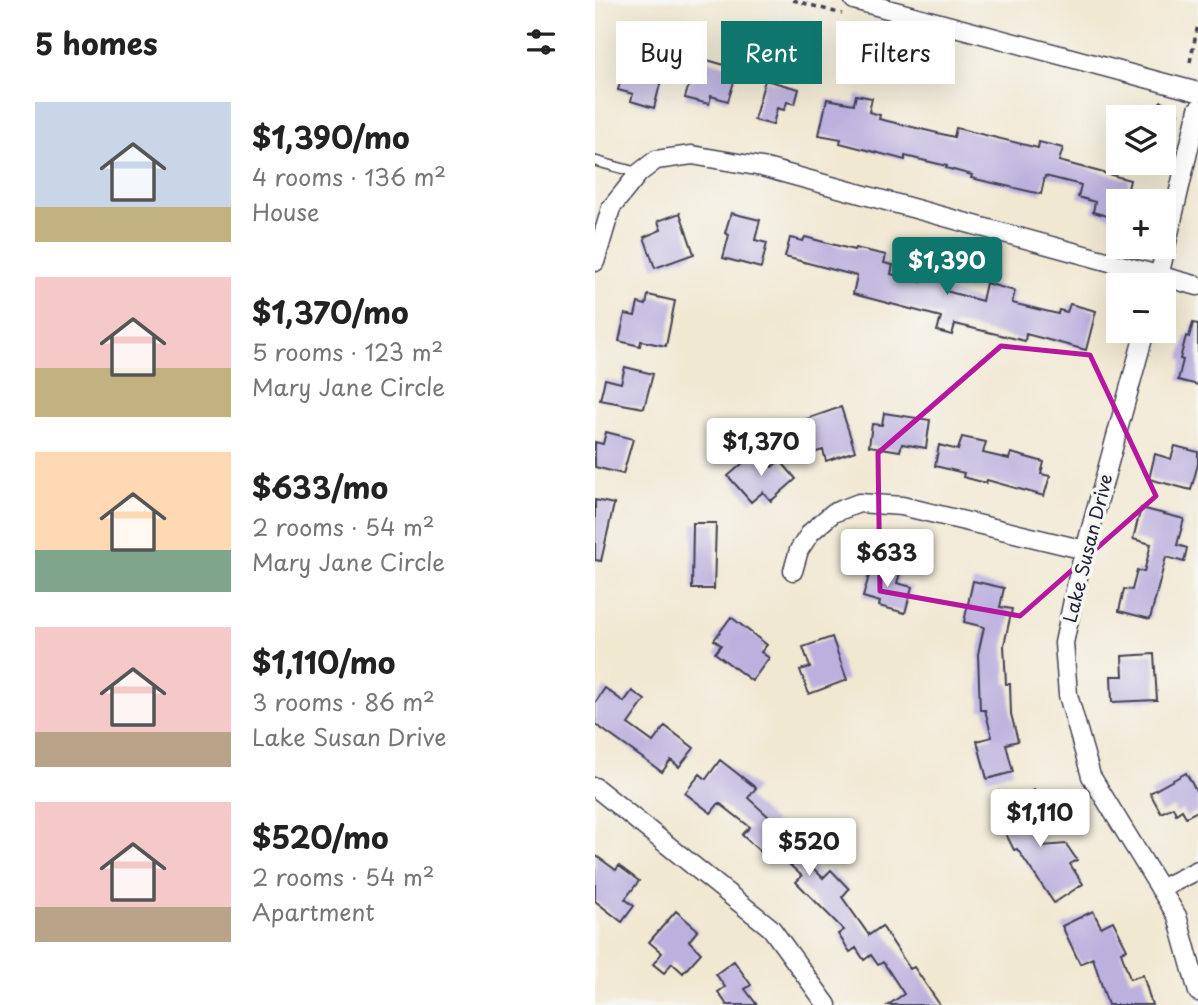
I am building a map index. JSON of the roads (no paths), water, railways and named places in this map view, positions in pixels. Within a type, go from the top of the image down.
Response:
[{"type":"street","points":[[854,0],[1198,92]]},
{"type":"street","points":[[1160,273],[1198,109]]},
{"type":"street","points":[[595,261],[611,208],[639,173],[656,160],[692,155],[762,167],[1133,273]]},
{"type":"street","points":[[1176,283],[1198,286]]},
{"type":"street","name":"Lake Susan Drive","points":[[1142,343],[1085,550],[1064,643],[1067,695],[1091,776],[1177,916],[1198,992]]},
{"type":"street","points":[[793,571],[799,551],[811,533],[833,513],[859,503],[902,506],[1085,550]]},
{"type":"street","points":[[595,787],[771,928],[827,1005]]},
{"type":"street","points":[[1160,889],[1198,870]]},
{"type":"lane","points":[[595,162],[639,173]]}]
